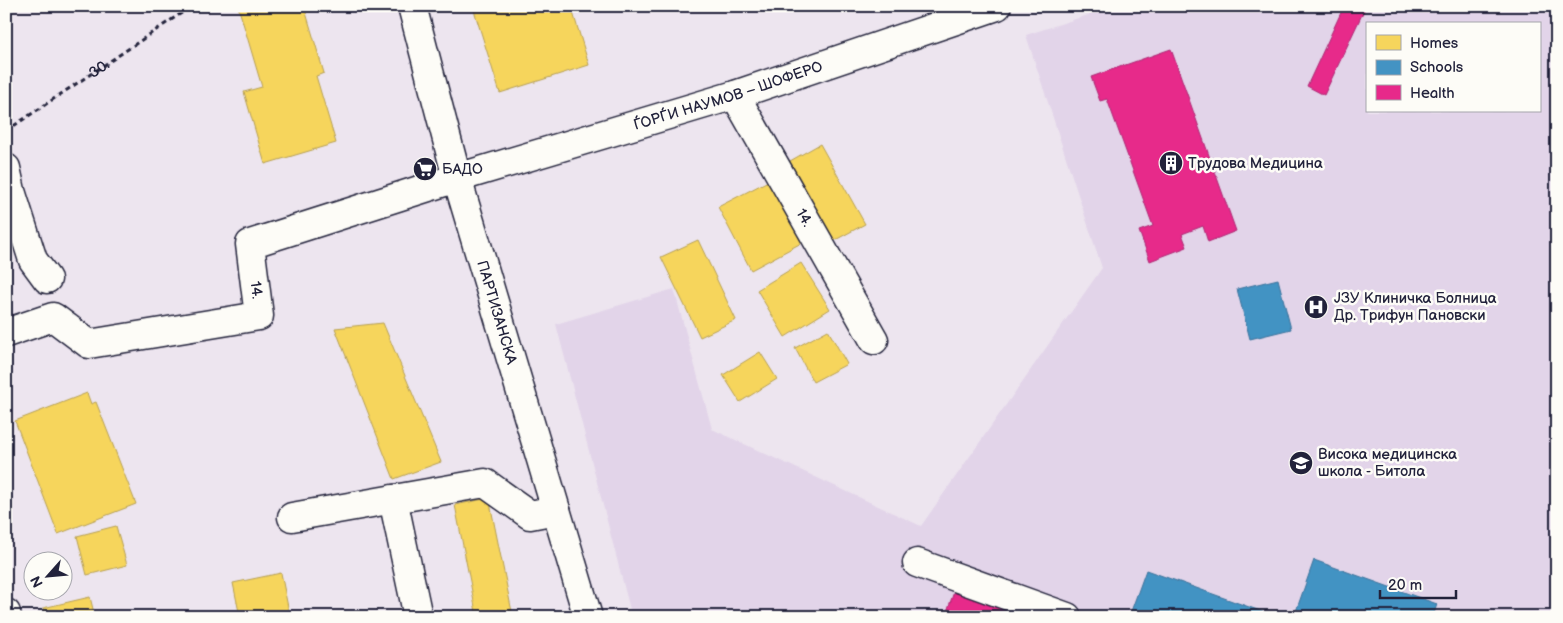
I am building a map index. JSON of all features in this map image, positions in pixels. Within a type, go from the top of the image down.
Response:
[{"type":"street","name":"ПАРТИЗАНСКА","points":[[412,6],[457,178],[588,617]]},
{"type":"street","name":"ЃОРЃИ НАУМОВ – ШОФЕРО","points":[[457,178],[735,95],[996,6]]},
{"type":"street","name":"14.","points":[[735,95],[874,340]]},
{"type":"street","points":[[6,168],[11,191],[33,260],[48,279]]},
{"type":"street","name":"14.","points":[[6,333],[53,317],[89,344],[259,316],[250,244],[457,178]]},
{"type":"street","points":[[292,517],[485,483],[530,515],[556,510]]},
{"type":"street","points":[[393,499],[418,617]]},
{"type":"street","points":[[917,564],[1067,617]]},
{"type":"street","points":[[6,613],[7,617]]},
{"type":"path","name":"30.","points":[[6,131],[192,6]]},
{"type":"shaded area","name":"ЈЗУ Клиничка Болница Др. Трифун Пановски","points":[[1116,6],[1557,6],[1557,617],[632,617],[556,324],[674,289],[712,429],[921,526],[1102,268],[1026,35]]},
{"type":"building: Homes","points":[[238,6],[304,6],[324,73],[316,76],[336,143],[265,164],[244,92],[262,87]]},
{"type":"building: Homes","points":[[571,6],[589,65],[500,93],[473,7]]},
{"type":"building: Homes","points":[[820,144],[865,224],[828,244],[783,165]]},
{"type":"building: Homes","points":[[772,179],[805,241],[751,270],[718,207]]},
{"type":"building: Homes","points":[[698,240],[736,320],[700,337],[661,257]]},
{"type":"building: Homes","points":[[801,263],[830,309],[785,337],[757,290]]},
{"type":"building: Homes","points":[[383,323],[441,462],[394,479],[335,328]]},
{"type":"building: Homes","points":[[828,330],[847,364],[813,382],[795,348]]},
{"type":"building: Homes","points":[[760,352],[777,379],[740,402],[723,375]]},
{"type":"building: Homes","points":[[87,393],[91,404],[96,402],[136,504],[58,534],[15,421]]},
{"type":"building: Homes","points":[[489,498],[513,617],[477,617],[455,505]]},
{"type":"building: Homes","points":[[116,526],[127,565],[87,575],[77,536]]},
{"type":"building: Homes","points":[[281,573],[290,617],[240,617],[233,583]]},
{"type":"building: Homes","points":[[90,597],[95,617],[45,617],[43,608]]},
{"type":"building: Schools","points":[[1278,279],[1291,329],[1250,339],[1237,289]]},
{"type":"building: Schools","points":[[1314,560],[1437,604],[1433,617],[1294,617]]},
{"type":"building: Schools","points":[[1146,570],[1277,617],[1129,617]]},
{"type":"building: Health","points":[[1344,6],[1366,6],[1324,95],[1307,86]]},
{"type":"building: Health","name":"Трудова Медицина","points":[[1171,49],[1236,231],[1208,242],[1203,226],[1182,234],[1187,247],[1150,261],[1139,231],[1153,226],[1107,99],[1100,101],[1091,77]]},
{"type":"building: Health","points":[[955,589],[1033,617],[945,617]]},
{"type":"place","name":"Трудова Медицина","points":[[1171,163]]},
{"type":"place","name":"БАДО","points":[[425,169]]},
{"type":"place","name":"ЈЗУ Клиничка Болница Др. Трифун Пановски","points":[[1316,307]]},
{"type":"place","name":"Висока медицинска школа - Битола","points":[[1301,463]]}]
